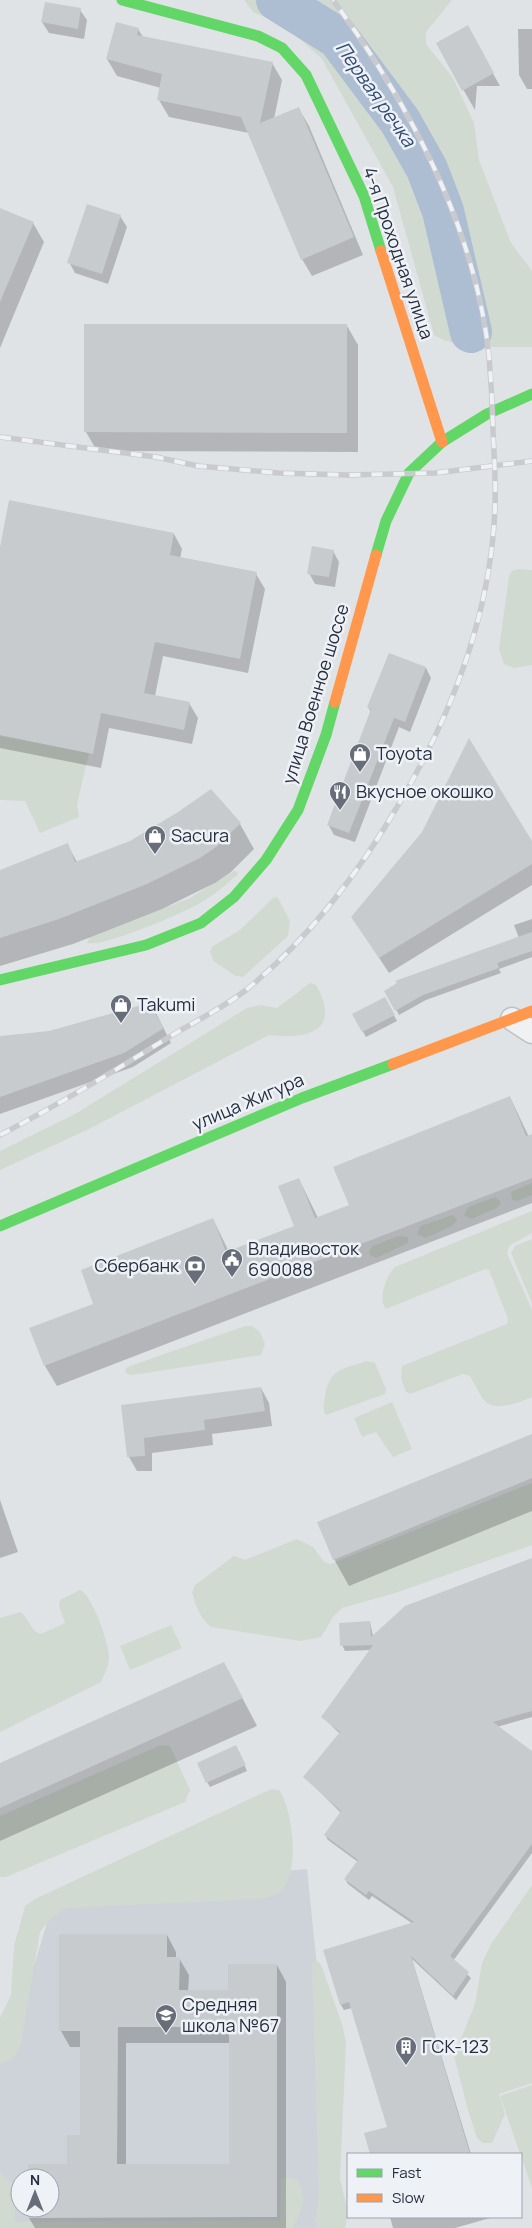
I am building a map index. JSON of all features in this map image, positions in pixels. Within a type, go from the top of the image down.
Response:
[{"type":"main road","name":"4-я Проходная улица","points":[[122,0],[258,36],[282,48],[306,75],[364,196],[442,442]]},
{"type":"main road","name":"улица Военное шоссе","points":[[0,980],[129,950],[201,923],[234,897],[266,860],[298,810],[315,768],[386,521],[409,473],[442,442],[487,414],[532,394]]},
{"type":"main road","name":"улица Жигура","points":[[0,1226],[302,1098],[522,1015]]},
{"type":"street","points":[[522,1015],[532,1032]]},
{"type":"shaded area","points":[[244,0],[452,0],[426,32],[426,44],[453,78],[474,123],[479,160],[511,243],[532,271],[532,347],[467,345],[443,340],[434,335],[393,187],[322,59],[287,27],[253,12]]},
{"type":"shaded area","points":[[518,569],[532,570],[532,665],[514,668],[504,664],[499,649],[509,576],[512,571]]},
{"type":"shaded area","points":[[0,736],[89,753],[77,804],[79,817],[40,833],[25,801],[0,800]]},
{"type":"shaded area","points":[[234,871],[238,872],[237,875],[211,897],[193,907],[123,936],[96,943],[87,943],[90,937],[190,898]]},
{"type":"shaded area","points":[[274,897],[278,898],[290,921],[288,936],[243,977],[236,976],[213,961],[210,951],[213,946],[240,930]]},
{"type":"shaded area","points":[[310,983],[316,985],[323,1000],[325,1012],[323,1022],[317,1029],[297,1036],[269,1035],[89,1129],[0,1170],[0,1151],[75,1114],[247,1008],[260,1005],[277,1008]]},
{"type":"shaded area","points":[[532,1183],[532,1195],[517,1201],[512,1200],[511,1192]]},
{"type":"shaded area","points":[[495,1197],[501,1202],[497,1208],[471,1219],[464,1215],[468,1207]]},
{"type":"shaded area","points":[[532,1211],[532,1233],[510,1245],[507,1253],[532,1310],[532,1397],[509,1405],[492,1405],[487,1403],[482,1397],[470,1376],[463,1374],[410,1394],[406,1392],[401,1379],[402,1366],[507,1324],[508,1319],[489,1270],[485,1269],[386,1309],[382,1299],[386,1281],[392,1271],[395,1267]]},
{"type":"shaded area","points":[[453,1215],[457,1220],[452,1226],[425,1238],[417,1234],[421,1226]]},
{"type":"shaded area","points":[[398,1236],[408,1237],[408,1243],[376,1258],[370,1255],[369,1251],[373,1246]]},
{"type":"shaded area","points":[[532,1239],[532,1303],[511,1253],[515,1246]]},
{"type":"shaded area","points":[[245,1326],[252,1326],[260,1332],[265,1344],[261,1355],[130,1375],[125,1372],[126,1368],[130,1366]]},
{"type":"shaded area","points":[[366,1361],[375,1363],[386,1389],[385,1394],[326,1415],[324,1409],[325,1396],[330,1380],[338,1371]]},
{"type":"shaded area","points":[[392,1402],[412,1449],[393,1457],[376,1432],[362,1437],[354,1418]]},
{"type":"shaded area","points":[[532,1483],[532,1545],[395,1593],[342,1608],[333,1617],[321,1637],[301,1641],[211,1627],[198,1611],[192,1592],[195,1585],[234,1556],[245,1560],[297,1539],[313,1547],[324,1562],[330,1564]]},
{"type":"shaded area","points":[[80,1590],[90,1600],[103,1631],[108,1650],[108,1663],[101,1682],[0,1732],[0,1618],[20,1612],[34,1630],[41,1634],[65,1623],[59,1606],[60,1600]]},
{"type":"shaded area","points":[[171,1625],[182,1648],[130,1670],[120,1646]]},
{"type":"shaded area","points":[[161,1745],[170,1746],[190,1790],[185,1802],[6,1877],[0,1877],[0,1816]]},
{"type":"shaded area","points":[[271,1789],[279,1790],[284,1799],[293,1841],[291,1871],[287,1883],[280,1892],[262,1899],[66,1908],[52,1917],[40,1932],[21,2044],[14,2059],[0,2064],[0,2018],[11,1995],[14,1946],[25,1906],[35,1899]]},
{"type":"shaded area","name":"Средняя школа №67","points":[[307,1869],[317,1967],[326,2228],[0,2228],[0,2024],[28,1987],[50,1912],[68,1905]]},
{"type":"shaded area","points":[[532,1885],[532,2083],[499,2094],[505,2114],[492,2143],[483,2143],[477,2138],[454,2056],[475,2004],[482,1963],[491,1944]]},
{"type":"shaded area","points":[[314,1961],[319,1962],[322,1967],[343,2027],[346,2043],[340,2179],[347,2208],[345,2228],[317,2228],[315,2220],[319,2196],[312,1965]]},
{"type":"shaded area","points":[[532,2085],[532,2188],[522,2159],[522,2153],[520,2153],[500,2096]]},
{"type":"shaded area","points":[[0,2173],[10,2182],[10,2218],[15,2218],[15,2221],[18,2222],[280,2220],[281,2179],[288,2177],[297,2180],[303,2193],[303,2204],[292,2228],[0,2228]]},
{"type":"building","points":[[45,2],[81,8],[78,29],[41,22]]},
{"type":"building","points":[[116,22],[139,28],[137,35],[273,62],[260,123],[299,107],[354,237],[301,260],[241,117],[157,100],[162,74],[106,59]]},
{"type":"building","points":[[468,25],[494,73],[462,91],[436,43]]},
{"type":"building","points":[[87,204],[121,215],[102,274],[67,263]]},
{"type":"building","points":[[0,208],[34,222],[0,302]]},
{"type":"building","points":[[84,324],[347,324],[347,433],[84,432]]},
{"type":"building","points":[[9,500],[174,533],[170,555],[257,572],[240,659],[155,642],[144,693],[190,702],[184,730],[101,713],[93,754],[0,735],[0,547]]},
{"type":"building","points":[[312,546],[334,550],[329,577],[307,574]]},
{"type":"building","points":[[389,653],[426,667],[405,722],[394,718],[349,833],[327,825],[371,709],[367,707]]},
{"type":"building","points":[[469,738],[532,841],[532,864],[379,958],[351,917],[422,832]]},
{"type":"building","points":[[211,789],[241,823],[216,847],[200,858],[147,884],[59,919],[0,938],[0,870],[68,843],[75,862],[130,841],[178,812]]},
{"type":"building","points":[[532,932],[532,951],[497,963],[499,968],[423,995],[395,1011],[384,991],[397,983],[395,981]]},
{"type":"building","points":[[385,997],[395,1015],[362,1032],[352,1014]]},
{"type":"building","points":[[152,1002],[156,1015],[164,1028],[124,1053],[0,1097],[0,1036],[49,1031]]},
{"type":"building","points":[[510,1096],[526,1136],[532,1134],[532,1178],[44,1366],[29,1328],[93,1304],[81,1270],[213,1218],[226,1252],[294,1226],[278,1186],[299,1178],[315,1218],[349,1205],[333,1167]]},
{"type":"building","points":[[261,1387],[265,1411],[204,1420],[205,1430],[144,1438],[145,1456],[127,1457],[121,1405]]},
{"type":"building","points":[[532,1434],[532,1478],[333,1560],[317,1522]]},
{"type":"building","points":[[532,1558],[532,1711],[493,1722],[532,1751],[532,1844],[450,1956],[469,1972],[453,1996],[411,1956],[470,2153],[370,2153],[364,2133],[387,2127],[349,2002],[340,2005],[323,1950],[414,1922],[369,1891],[366,1895],[344,1879],[358,1860],[324,1835],[341,1811],[303,1777],[340,1732],[321,1717],[373,1645],[340,1646],[339,1623],[370,1621],[371,1637],[405,1606]]},
{"type":"building","points":[[224,1662],[243,1698],[0,1808],[0,1763]]},
{"type":"building","points":[[236,1745],[246,1765],[206,1783],[197,1763]]},
{"type":"building","points":[[59,1934],[167,1934],[167,1957],[180,1957],[179,1990],[228,1990],[228,1964],[277,1964],[277,2217],[60,2218],[60,2168],[28,2168],[28,2164],[67,2164],[67,2135],[80,2135],[80,2031],[59,2031]],"holes":[[[118,2027],[229,2027],[229,2164],[117,2164]]]},
{"type":"waterway","name":"Первая речка","points":[[277,0],[338,38],[400,121],[427,169],[443,211],[471,332]]},
{"type":"railway","points":[[0,1135],[85,1088],[228,1003],[246,990],[291,949],[332,903],[368,853],[400,802],[437,733],[466,660],[477,623],[486,585],[495,507],[492,394],[489,357],[477,288],[448,200],[429,158],[385,76],[333,0]]},
{"type":"railway","points":[[0,437],[156,457],[198,466],[279,473],[348,475],[435,473],[532,461]]},
{"type":"traffic: fast","points":[[122,0],[258,36],[282,48],[306,75],[364,196],[381,251]]},
{"type":"traffic: fast","points":[[376,555],[386,521],[409,473],[442,442],[487,414],[532,394]]},
{"type":"traffic: fast","points":[[0,980],[146,945],[201,923],[234,897],[266,860],[298,810],[326,735],[335,702]]},
{"type":"traffic: fast","points":[[0,1226],[302,1098],[393,1064]]},
{"type":"traffic: slow","points":[[381,251],[442,442]]},
{"type":"traffic: slow","points":[[335,702],[376,555]]},
{"type":"traffic: slow","points":[[393,1064],[532,1011]]},
{"type":"place","name":"Toyota","points":[[360,773]]},
{"type":"place","name":"Вкусное окошко","points":[[340,811]]},
{"type":"place","name":"Sacura","points":[[155,855]]},
{"type":"place","name":"Takumi","points":[[121,1024]]},
{"type":"place","name":"Владивосток 690088","points":[[232,1278]]},
{"type":"place","name":"Сбербанк","points":[[195,1285]]},
{"type":"place","name":"Средняя школа №67","points":[[166,2034]]},
{"type":"place","name":"ГСК-123","points":[[406,2066]]}]
